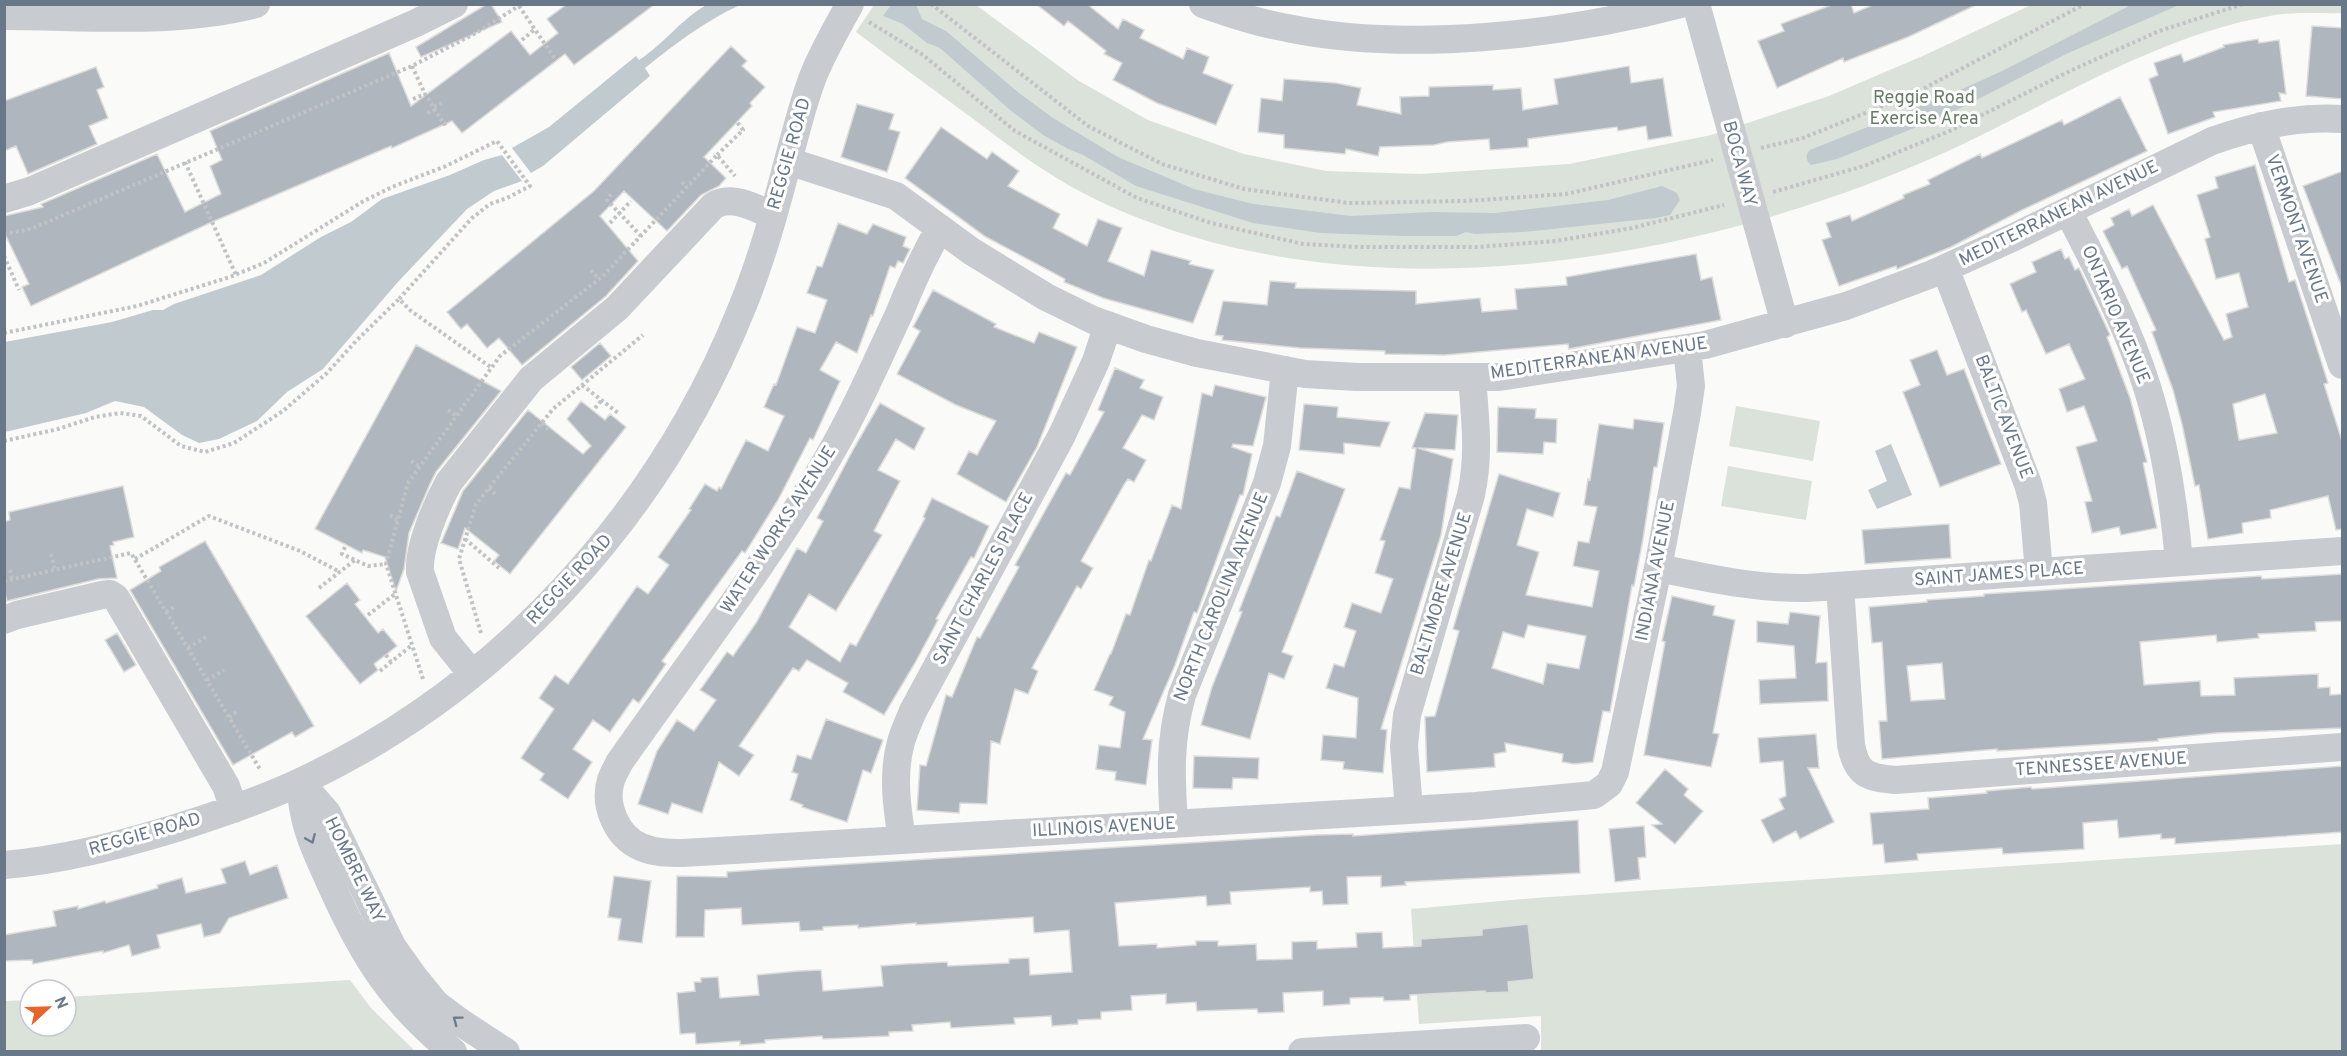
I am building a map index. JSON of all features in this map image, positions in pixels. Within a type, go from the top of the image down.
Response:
[{"type":"street","points":[[4,16],[149,17],[198,14],[256,4]]},
{"type":"street","points":[[4,199],[30,191],[416,23],[454,4]]},
{"type":"street","points":[[1203,4],[1258,13],[1287,28],[1336,36],[1385,39],[1501,36],[1554,30],[1608,21],[1681,4]]},
{"type":"street","name":"BOCA WAY","points":[[1696,4],[1785,324]]},
{"type":"street","name":"REGGIE ROAD","points":[[4,865],[49,860],[103,849],[234,809],[300,782],[402,725],[472,674],[535,619],[578,575],[615,531],[678,438],[741,310],[773,215],[814,72],[860,13]]},
{"type":"street","name":"MEDITERRANEAN AVENUE","points":[[788,161],[896,196],[1001,271],[1046,297],[1108,326],[1146,339],[1197,353],[1305,374],[1357,377],[1499,377],[1687,348],[1785,324],[1846,306],[1945,268],[2212,141],[2289,120],[2343,119]]},
{"type":"street","name":"VERMONT AVENUE","points":[[2261,126],[2343,365]]},
{"type":"street","points":[[472,674],[443,638],[420,572],[419,560],[440,498],[449,482],[531,379],[617,308],[713,206],[722,200],[731,200],[773,215]]},
{"type":"street","name":"ONTARIO AVENUE","points":[[2068,211],[2130,340],[2147,387],[2171,486],[2179,562]]},
{"type":"street","name":"WATER WORKS AVENUE","points":[[615,821],[609,796],[611,781],[619,763],[762,562],[806,494],[866,386],[927,250],[940,228]]},
{"type":"street","name":"BALTIC AVENUE","points":[[1945,268],[2028,484],[2033,503],[2038,572]]},
{"type":"street","name":"SAINT CHARLES PLACE","points":[[902,840],[897,804],[896,768],[901,742],[913,711],[1062,435],[1096,361],[1108,326]]},
{"type":"street","name":"INDIANA AVENUE","points":[[1604,789],[1615,772],[1658,568],[1691,386],[1687,348]]},
{"type":"street","name":"NORTH CAROLINA AVENUE","points":[[1174,824],[1170,751],[1174,722],[1182,695],[1267,483],[1277,446],[1285,370]]},
{"type":"street","name":"BALTIMORE AVENUE","points":[[1409,810],[1404,746],[1407,716],[1477,468],[1478,442],[1472,377]]},
{"type":"street","name":"SAINT JAMES PLACE","points":[[1658,568],[1772,589],[2343,551]]},
{"type":"street","name":"TENNESSEE AVENUE","points":[[1840,586],[1851,745],[1854,759],[1861,771],[1872,778],[1895,780],[2343,747]]},
{"type":"street","points":[[4,620],[102,595],[110,594],[116,598],[226,786],[234,809]]},
{"type":"street","name":"HOMBRE WAY","points":[[300,782],[302,812],[307,832],[364,951],[383,982],[404,1008],[453,1052]]},
{"type":"street","name":"HOMBRE WAY","points":[[300,782],[327,813],[377,919],[392,946],[414,977],[436,1004],[506,1052]]},
{"type":"street","name":"ILLINOIS AVENUE","points":[[615,821],[625,835],[640,847],[658,852],[683,853],[1409,810],[1585,797],[1604,789]]},
{"type":"street","points":[[1302,1052],[1526,1038]]},
{"type":"path","points":[[931,4],[1088,126],[1162,164],[1244,189],[1349,203],[1466,201],[1566,194],[1713,160]]},
{"type":"path","points":[[1761,148],[1803,138],[1915,93],[2085,4]]},
{"type":"path","points":[[1773,192],[1864,166],[1952,130],[2072,70],[2159,30],[2243,4]]},
{"type":"path","points":[[4,234],[31,229],[412,66],[520,5],[555,59]]},
{"type":"path","points":[[860,13],[923,56],[1015,131],[1137,198],[1210,223],[1291,241],[1358,247],[1466,247],[1556,241],[1632,228],[1724,205]]},
{"type":"path","points":[[522,40],[535,29]]},
{"type":"path","points":[[412,66],[425,94],[444,124],[449,121]]},
{"type":"path","points":[[413,99],[425,94]]},
{"type":"path","points":[[427,113],[443,102]]},
{"type":"path","points":[[717,155],[743,130],[736,122]]},
{"type":"path","points":[[4,333],[137,306],[236,275],[264,263],[362,202],[392,187],[446,166],[496,141],[530,186],[490,204],[472,218],[399,299],[327,373],[283,411],[234,443],[205,452],[181,446],[141,416],[120,413],[4,441]]},
{"type":"path","points":[[185,162],[236,275]]},
{"type":"path","points":[[682,182],[687,187]]},
{"type":"path","points":[[611,194],[605,202],[641,236]]},
{"type":"path","points":[[610,223],[632,201]]},
{"type":"path","points":[[4,256],[19,290]]},
{"type":"path","points":[[591,270],[599,279]]},
{"type":"path","points":[[399,299],[411,311],[492,368]]},
{"type":"path","points":[[481,634],[459,559],[476,504],[553,409],[643,335]]},
{"type":"path","points":[[582,385],[618,413]]},
{"type":"path","points":[[595,408],[602,400]]},
{"type":"path","points":[[448,411],[458,416]]},
{"type":"path","points":[[542,423],[549,430]]},
{"type":"path","points":[[411,461],[419,466]]},
{"type":"path","points":[[489,488],[495,494]]},
{"type":"path","points":[[390,515],[397,520]]},
{"type":"path","points":[[135,559],[209,516],[300,551],[339,572]]},
{"type":"path","points":[[465,539],[499,568]]},
{"type":"path","points":[[345,547],[342,554],[368,566],[386,564]]},
{"type":"path","points":[[51,554],[55,570]]},
{"type":"path","points":[[319,588],[355,560]]},
{"type":"path","points":[[10,570],[12,579]]},
{"type":"path","points":[[368,615],[395,594]]},
{"type":"path","points":[[166,612],[176,606]]},
{"type":"path","points":[[188,648],[206,638]]},
{"type":"path","points":[[380,671],[412,645]]},
{"type":"path","points":[[386,655],[391,662]]},
{"type":"path","points":[[207,680],[224,670]]},
{"type":"path","points":[[229,717],[239,710]]},
{"type":"green space","name":"Reggie Road Exercise Area","points":[[874,5],[976,5],[1079,81],[1148,120],[1244,154],[1326,171],[1420,174],[1569,164],[1711,135],[1829,96],[1925,55],[2031,5],[2342,5],[2342,13],[2279,14],[2228,25],[2187,39],[2105,73],[1946,152],[1847,192],[1741,225],[1630,250],[1517,265],[1404,268],[1292,259],[1185,234],[1085,194],[1027,158],[856,32]]},
{"type":"green space","points":[[1736,406],[1820,421],[1813,461],[1729,446]]},
{"type":"green space","points":[[1728,466],[1812,481],[1806,520],[1721,506]]},
{"type":"green space","points":[[2342,844],[2342,1051],[1541,1051],[1541,1016],[1419,1024],[1411,909],[1535,898]]},
{"type":"green space","points":[[350,980],[371,1008],[415,1051],[5,1051],[5,1001],[18,1000],[18,1038],[78,1038],[78,996]]},
{"type":"shaded area","points":[[708,4],[740,5],[702,26],[645,68],[650,76],[543,166],[531,173],[512,148],[549,127],[636,56],[639,60],[648,54],[689,17]]},
{"type":"shaded area","points":[[891,5],[916,5],[922,19],[946,31],[1019,93],[1053,118],[1118,157],[1194,189],[1253,204],[1351,216],[1432,212],[1495,213],[1608,200],[1662,186],[1677,193],[1680,200],[1670,215],[1656,218],[1523,232],[1475,234],[1466,232],[1456,236],[1321,233],[1253,223],[1136,186],[1043,135],[1010,110],[940,48],[927,43],[903,24],[883,16]]},
{"type":"shaded area","points":[[2131,5],[2179,5],[2066,54],[1949,114],[1837,159],[1811,165],[1808,162],[1807,156],[1810,150],[1958,91]]},
{"type":"shaded area","points":[[502,155],[522,181],[494,191],[467,209],[397,283],[323,369],[287,392],[257,421],[219,439],[199,443],[182,435],[144,407],[115,401],[86,413],[5,432],[5,342],[112,322],[153,310],[163,310],[174,304],[261,275],[321,237],[351,222],[382,199]]},
{"type":"shaded area","points":[[1891,444],[1912,495],[1877,509],[1868,490],[1887,481],[1875,451]]},
{"type":"building","points":[[487,4],[491,4],[502,22],[421,57],[416,47]]},
{"type":"building","points":[[567,4],[655,4],[574,65],[565,54],[462,133],[452,121],[212,222],[31,306],[22,287],[29,284],[4,232],[4,216],[43,207],[41,204],[157,154],[185,212],[221,194],[210,166],[222,160],[210,131],[389,53],[411,106],[511,31],[530,55],[558,33],[547,19]]},
{"type":"building","points":[[1036,4],[1087,4],[1118,29],[1123,19],[1144,30],[1140,38],[1183,59],[1187,48],[1209,57],[1203,73],[1233,85],[1216,125],[1157,103],[1113,80],[1122,63],[1104,54],[1106,51],[1068,21],[1064,26]]},
{"type":"building","points":[[1834,4],[1851,4],[1854,13],[1875,4],[1978,4],[1908,37],[1844,62],[1843,58],[1777,88],[1758,41],[1784,31],[1781,24]]},
{"type":"building","points":[[2312,26],[2343,28],[2343,99],[2306,96]]},
{"type":"building","points":[[2258,39],[2259,43],[2279,40],[2286,94],[2279,93],[2281,101],[2213,112],[2215,117],[2168,134],[2149,79],[2158,75],[2154,63],[2181,54],[2184,62],[2224,47],[2223,45]]},
{"type":"building","points":[[731,46],[747,61],[742,66],[765,87],[750,103],[752,106],[704,157],[726,178],[719,186],[701,195],[667,231],[624,191],[600,216],[638,261],[606,296],[522,365],[499,338],[487,348],[467,324],[461,329],[447,312],[594,191]]},
{"type":"building","points":[[1629,66],[1631,83],[1663,78],[1672,136],[1648,140],[1646,126],[1618,131],[1617,127],[1528,139],[1528,147],[1490,150],[1489,139],[1434,145],[1380,147],[1378,156],[1346,149],[1345,154],[1284,148],[1284,135],[1258,132],[1261,98],[1282,101],[1284,79],[1336,83],[1361,88],[1357,105],[1401,114],[1400,97],[1429,96],[1429,87],[1493,85],[1493,90],[1521,88],[1523,110],[1558,104],[1554,79]]},
{"type":"building","points":[[96,67],[104,87],[97,90],[108,118],[89,126],[97,144],[28,174],[16,146],[4,151],[4,101]]},
{"type":"building","points":[[2120,97],[2147,151],[2020,211],[1951,247],[1897,269],[1896,266],[1839,286],[1822,240],[1831,237],[1826,223],[1850,215],[1852,221],[1904,198],[1903,195],[1930,184],[1928,180],[1980,154],[1982,158],[2062,120],[2064,125]]},
{"type":"building","points":[[857,104],[894,114],[889,129],[900,132],[887,172],[841,157]]},
{"type":"building","points":[[941,127],[987,159],[992,152],[1019,171],[1008,186],[1060,214],[1053,228],[1087,246],[1098,219],[1122,228],[1108,261],[1144,276],[1151,250],[1191,261],[1189,264],[1214,270],[1193,323],[1103,298],[1064,282],[1065,279],[986,237],[905,178]]},
{"type":"building","points":[[2255,165],[2289,282],[2295,280],[2328,383],[2324,384],[2343,444],[2343,529],[2336,530],[2328,496],[2270,510],[2271,518],[2242,523],[2243,533],[2208,539],[2199,485],[2195,486],[2173,390],[2152,332],[2156,330],[2127,266],[2122,269],[2103,231],[2114,225],[2111,218],[2129,209],[2132,216],[2153,205],[2224,340],[2232,337],[2226,314],[2248,307],[2239,273],[2216,279],[2205,239],[2210,237],[2197,195],[2218,188],[2215,177]],"holes":[[[2265,394],[2277,433],[2239,440],[2233,404]]]},
{"type":"building","points":[[2343,171],[2343,284],[2341,285],[2303,186]]},
{"type":"building","points":[[838,223],[867,234],[873,224],[906,237],[903,246],[910,249],[903,263],[898,261],[895,268],[890,266],[873,316],[871,315],[857,353],[836,342],[820,370],[840,381],[813,440],[810,438],[778,500],[745,553],[742,551],[662,661],[666,664],[639,703],[633,699],[610,732],[593,720],[573,749],[592,762],[568,799],[540,780],[544,774],[521,758],[554,709],[539,698],[555,675],[568,684],[637,586],[648,594],[669,565],[658,557],[691,510],[689,509],[705,484],[717,491],[719,487],[721,489],[746,440],[768,451],[784,416],[764,407],[774,384],[776,385],[797,327],[815,333],[827,300],[807,293],[817,266],[822,267]]},
{"type":"building","points":[[2061,249],[2065,259],[2069,257],[2075,270],[2079,268],[2110,335],[2107,337],[2130,398],[2147,462],[2143,463],[2157,528],[2121,535],[2119,527],[2092,533],[2085,502],[2092,501],[2076,447],[2097,441],[2084,406],[2067,412],[2059,389],[2085,379],[2069,344],[2046,354],[2026,310],[2022,312],[2010,284],[2036,272],[2032,262]]},
{"type":"building","points":[[1696,254],[1701,280],[1712,277],[1721,320],[1569,349],[1568,344],[1445,355],[1385,354],[1385,351],[1300,348],[1222,340],[1223,336],[1215,335],[1223,301],[1267,305],[1270,281],[1296,283],[1295,288],[1416,291],[1416,304],[1480,298],[1482,312],[1517,309],[1515,289],[1567,285],[1566,277]]},
{"type":"building","points":[[933,290],[996,324],[994,327],[1034,343],[1039,332],[1077,347],[1037,447],[1006,502],[957,474],[969,451],[977,455],[996,421],[956,405],[897,374],[920,331],[913,327]]},
{"type":"building","points":[[600,343],[611,356],[582,380],[571,367]]},
{"type":"building","points":[[416,345],[501,391],[436,472],[409,533],[404,569],[396,591],[385,557],[363,550],[362,553],[315,529]]},
{"type":"building","points":[[1937,350],[1947,375],[1964,369],[2001,464],[1940,487],[1903,392],[1920,385],[1910,360]]},
{"type":"building","points":[[1115,368],[1144,380],[1140,388],[1163,397],[1154,420],[1142,415],[1123,448],[1146,460],[1134,482],[1128,479],[1125,483],[1081,561],[1093,568],[1081,589],[1077,586],[1032,668],[1038,671],[1028,694],[1015,689],[1000,744],[991,741],[987,804],[960,803],[959,813],[917,810],[920,765],[926,766],[946,695],[952,697],[977,637],[980,638],[1019,567],[1015,565],[1066,473],[1070,475],[1104,412],[1098,410]]},
{"type":"building","points":[[1215,385],[1266,397],[1253,446],[1233,444],[1232,447],[1252,454],[1243,495],[1240,495],[1197,613],[1194,612],[1175,665],[1143,739],[1152,740],[1146,785],[1115,780],[1116,772],[1096,769],[1099,745],[1120,748],[1125,712],[1109,705],[1113,697],[1094,690],[1126,614],[1130,615],[1149,560],[1151,561],[1172,505],[1181,509],[1202,393],[1212,396]]},
{"type":"building","points":[[581,401],[605,420],[610,414],[626,427],[510,574],[494,561],[499,555],[465,528],[458,549],[441,543],[463,491],[528,410],[583,454],[591,446],[567,419]]},
{"type":"building","points":[[880,403],[925,428],[914,450],[896,439],[878,470],[900,481],[874,531],[882,535],[836,611],[809,594],[789,627],[840,662],[850,643],[856,646],[925,518],[923,517],[932,498],[989,526],[974,558],[971,557],[936,619],[938,620],[915,663],[884,715],[843,692],[848,683],[807,660],[799,671],[793,668],[739,746],[754,755],[739,776],[719,762],[702,813],[672,803],[668,814],[638,804],[657,751],[677,720],[694,731],[716,700],[700,690],[727,652],[733,656],[756,623],[797,548],[806,553],[823,521],[817,518]]},
{"type":"building","points":[[1304,404],[1338,407],[1337,417],[1390,422],[1380,447],[1344,443],[1344,454],[1299,450]]},
{"type":"building","points":[[1498,407],[1536,409],[1535,418],[1557,419],[1556,443],[1544,442],[1543,454],[1497,452]]},
{"type":"building","points":[[1425,413],[1458,415],[1455,450],[1418,448],[1453,459],[1441,535],[1381,729],[1387,730],[1383,773],[1343,769],[1344,762],[1321,760],[1323,735],[1356,738],[1358,698],[1326,688],[1334,664],[1344,667],[1356,631],[1344,627],[1352,603],[1381,613],[1393,579],[1375,573],[1385,541],[1380,540],[1399,487],[1410,489],[1416,448],[1412,448]]},
{"type":"building","points":[[1634,419],[1664,423],[1610,712],[1603,711],[1593,762],[1574,764],[1562,762],[1563,754],[1505,743],[1506,752],[1494,754],[1495,767],[1427,772],[1425,717],[1435,716],[1459,631],[1453,629],[1499,474],[1560,493],[1553,517],[1527,509],[1517,545],[1539,552],[1526,595],[1592,607],[1599,571],[1573,566],[1578,541],[1589,543],[1597,507],[1584,505],[1599,424],[1633,429]],"holes":[[[1528,625],[1586,636],[1579,669],[1547,663],[1543,684],[1492,668],[1503,632],[1524,638]]]},
{"type":"building","points":[[1297,471],[1345,489],[1282,652],[1293,656],[1284,679],[1269,673],[1250,739],[1201,725],[1212,687],[1242,612],[1239,611],[1276,516],[1280,517]]},
{"type":"building","points":[[123,486],[134,537],[113,542],[114,545],[110,546],[117,578],[98,579],[7,601],[4,589],[4,522],[10,520],[9,512]]},
{"type":"building","points":[[1949,524],[1951,558],[1865,564],[1862,530]]},
{"type":"building","points":[[205,541],[314,726],[295,737],[292,732],[233,765],[130,590],[161,571],[159,567]]},
{"type":"building","points":[[2343,574],[2343,621],[2315,622],[2316,631],[2258,634],[2259,638],[2217,642],[2216,635],[2140,642],[2144,685],[2200,681],[2201,696],[2235,695],[2234,678],[2318,674],[2318,688],[2330,687],[2330,695],[2343,694],[2343,728],[2216,733],[2158,739],[2158,741],[1997,751],[1997,749],[1882,759],[1879,721],[1887,721],[1882,642],[1872,643],[1869,607],[1984,596],[1984,594],[2261,576],[2262,579]],"holes":[[[1942,663],[1945,699],[1911,701],[1907,666]]]},
{"type":"building","points":[[347,583],[360,600],[355,604],[378,633],[383,629],[397,646],[374,664],[378,670],[360,684],[306,616]]},
{"type":"building","points":[[1672,596],[1715,606],[1713,615],[1735,620],[1713,733],[1719,734],[1711,767],[1644,755],[1665,642],[1662,641]]},
{"type":"building","points":[[1790,612],[1820,616],[1816,663],[1827,662],[1828,701],[1760,704],[1759,680],[1796,678],[1794,646],[1757,642],[1757,621],[1788,624]]},
{"type":"building","points":[[117,633],[136,665],[124,672],[105,640]]},
{"type":"building","points":[[826,719],[883,740],[871,773],[863,770],[847,822],[802,807],[803,805],[790,800],[798,774],[792,772],[797,755],[811,759]]},
{"type":"building","points":[[1816,734],[1819,768],[1808,768],[1834,822],[1800,839],[1796,831],[1773,843],[1761,820],[1784,809],[1779,799],[1786,796],[1783,761],[1760,763],[1758,738]]},
{"type":"building","points":[[1194,756],[1259,758],[1258,779],[1233,778],[1232,789],[1193,788]]},
{"type":"building","points":[[2343,766],[2343,832],[2175,844],[2175,838],[2161,839],[2161,834],[2119,838],[2117,820],[2083,823],[2084,849],[2003,854],[2002,848],[1917,854],[1918,860],[1885,863],[1883,844],[1873,845],[1870,813],[1929,809],[1928,798],[2031,787],[2032,789]]},
{"type":"building","points":[[1665,769],[1688,789],[1684,795],[1703,811],[1675,844],[1652,825],[1662,824],[1636,803]]},
{"type":"building","points":[[1578,820],[1580,873],[1405,882],[1406,885],[1381,887],[1381,876],[1347,877],[1348,904],[1323,905],[1322,891],[1310,892],[1310,887],[1230,892],[1231,904],[1207,906],[1206,896],[1115,903],[1119,946],[1157,944],[1157,948],[1196,945],[1196,941],[1218,941],[1218,946],[1256,944],[1257,960],[1292,959],[1292,942],[1317,941],[1317,949],[1357,947],[1356,933],[1382,932],[1383,948],[1421,946],[1421,939],[1482,935],[1482,929],[1528,924],[1534,979],[1508,982],[1509,992],[1410,995],[1410,1000],[1384,1001],[1383,997],[1350,998],[1350,1004],[1323,1006],[1323,991],[1283,993],[1284,1012],[1258,1013],[1257,1009],[1197,1011],[1196,1002],[1166,1004],[1166,994],[1131,996],[1132,1010],[1101,1012],[1101,1019],[1078,1020],[1078,1024],[1052,1026],[1051,1016],[1014,1018],[1015,1024],[951,1028],[950,1022],[912,1025],[913,1031],[889,1032],[889,1036],[823,1039],[822,1036],[765,1040],[765,1043],[740,1045],[740,1041],[696,1044],[695,1033],[680,1034],[677,993],[695,991],[694,982],[701,982],[701,978],[718,977],[720,998],[759,995],[757,975],[798,971],[821,970],[823,991],[883,986],[881,966],[905,964],[947,962],[948,966],[1009,963],[1009,959],[1029,958],[1030,975],[1072,972],[1069,930],[1034,933],[1033,917],[858,928],[858,925],[823,927],[823,930],[800,931],[799,922],[742,925],[741,908],[705,910],[704,937],[676,937],[677,876],[727,877],[727,872],[768,869],[1315,835],[1353,834],[1353,836]]},
{"type":"building","points":[[1644,826],[1646,857],[1638,858],[1640,879],[1615,882],[1609,829]]},
{"type":"building","points":[[245,861],[250,875],[277,865],[288,898],[229,918],[220,933],[204,937],[201,924],[157,935],[160,948],[132,956],[129,945],[103,953],[103,951],[33,964],[32,960],[4,961],[4,935],[56,926],[53,911],[78,906],[78,909],[105,901],[106,903],[158,888],[157,885],[182,878],[186,893],[226,883],[221,869]]},
{"type":"building","points":[[614,876],[651,881],[642,943],[618,940],[621,919],[608,917]]}]
